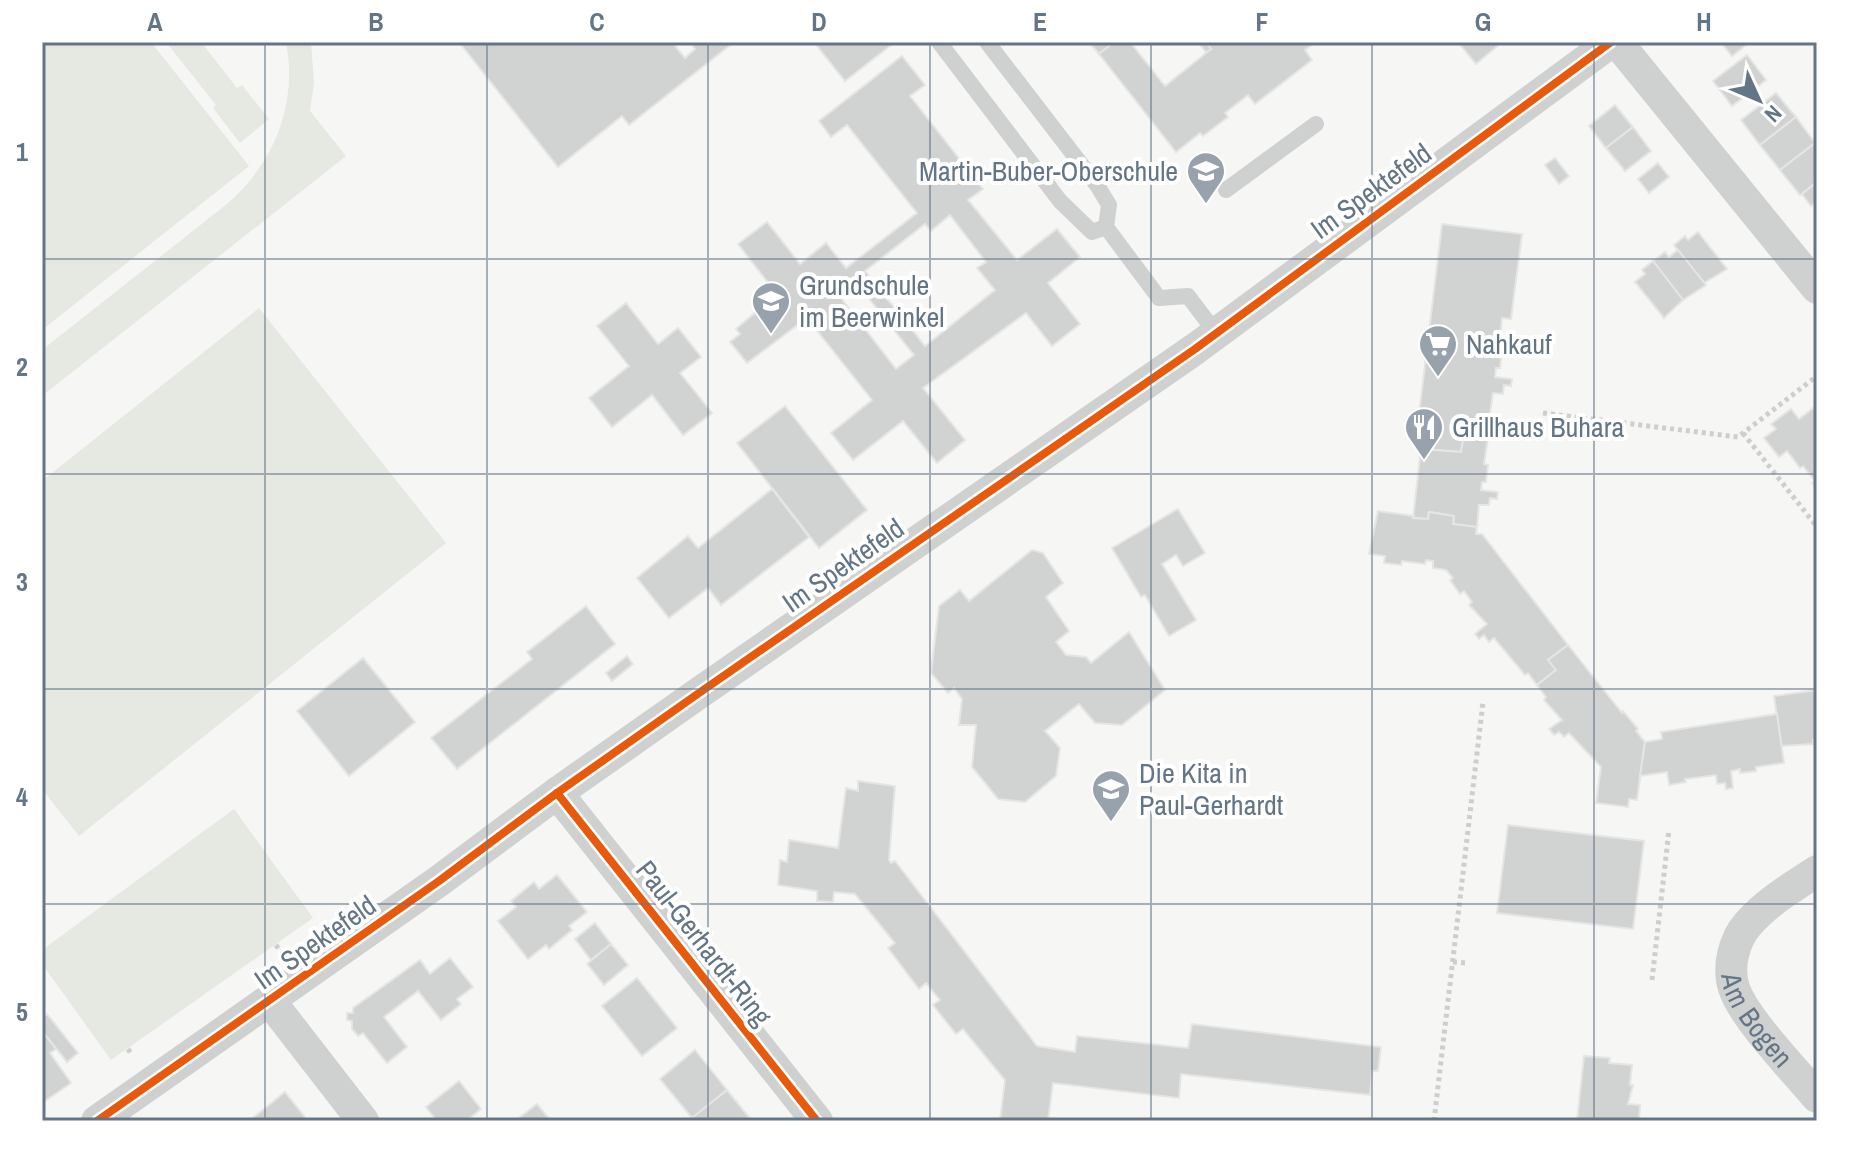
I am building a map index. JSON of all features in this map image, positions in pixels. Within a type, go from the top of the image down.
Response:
[{"type":"street","name":"Im Spektefeld","points":[[97,1121],[439,881],[557,793],[1216,333],[1611,42]]},
{"type":"street","points":[[1617,42],[1817,288]]},
{"type":"street","name":"Paul-Gerhardt-Ring","points":[[557,793],[817,1121]]},
{"type":"street","name":"Am Bogen","points":[[1817,871],[1764,907],[1746,926],[1735,945],[1731,967],[1734,989],[1746,1010],[1817,1097]]},
{"type":"street","points":[[270,1001],[363,1121]]},
{"type":"lane","points":[[939,42],[1060,201],[1092,232],[1106,227]]},
{"type":"lane","points":[[987,42],[1097,185],[1109,205],[1106,227],[1159,298],[1188,296],[1216,333]]},
{"type":"lane","points":[[1226,190],[1316,124]]},
{"type":"path","points":[[1543,413],[1738,437],[1817,376]]},
{"type":"path","points":[[1743,433],[1817,527]]},
{"type":"path","points":[[1434,1121],[1483,702]]},
{"type":"path","points":[[1652,980],[1669,830]]},
{"type":"path","points":[[1453,962],[1466,963]]},
{"type":"shaded area","points":[[42,42],[151,42],[249,166],[42,330]]},
{"type":"shaded area","points":[[166,42],[201,42],[237,88],[242,85],[269,119],[240,143],[213,108],[216,105]]},
{"type":"shaded area","points":[[286,42],[311,42],[314,83],[310,111],[346,156],[42,396],[42,350],[227,204],[258,170],[279,131],[285,110],[289,65]]},
{"type":"shaded area","points":[[259,308],[446,543],[79,836],[42,789],[42,481]]},
{"type":"shaded area","points":[[234,809],[313,918],[111,1060],[42,964],[42,950]]},
{"type":"building","points":[[459,42],[672,42],[685,58],[695,49],[690,42],[734,42],[629,125],[622,116],[558,167]]},
{"type":"building","points":[[814,42],[895,42],[845,81]]},
{"type":"building","points":[[1089,42],[1114,42],[1099,54]]},
{"type":"building","points":[[1114,42],[1130,42],[1165,86],[1211,49],[1206,42],[1316,42],[1305,50],[1312,60],[1255,104],[1248,95],[1225,113],[1228,117],[1176,152],[1099,54]]},
{"type":"building","points":[[1198,42],[1206,42],[1211,49],[1206,52]]},
{"type":"building","points":[[1458,42],[1502,42],[1476,64]]},
{"type":"building","points":[[1721,42],[1750,42],[1732,56]]},
{"type":"building","points":[[1747,55],[1766,80],[1732,106],[1713,81]]},
{"type":"building","points":[[902,56],[925,85],[910,96],[983,189],[968,200],[1017,260],[1057,229],[1080,257],[1048,283],[1080,324],[1052,346],[1026,313],[923,388],[965,440],[937,463],[903,421],[853,460],[831,433],[872,400],[807,318],[747,363],[730,342],[740,334],[736,329],[777,294],[738,244],[767,222],[800,264],[826,243],[846,268],[917,213],[847,125],[831,137],[819,121]],"holes":[[[950,215],[986,262],[977,268],[995,290],[925,346],[865,271],[925,224],[931,231]],[[854,280],[914,355],[896,369],[838,294]]]},
{"type":"building","points":[[1776,93],[1796,117],[1760,145],[1741,120]]},
{"type":"building","points":[[1615,105],[1633,127],[1606,148],[1589,126]]},
{"type":"building","points":[[1796,117],[1815,143],[1780,170],[1760,145]]},
{"type":"building","points":[[1633,127],[1651,151],[1625,171],[1606,148]]},
{"type":"building","points":[[1815,143],[1817,182],[1800,195],[1780,170]]},
{"type":"building","points":[[1555,158],[1569,176],[1559,184],[1545,165]]},
{"type":"building","points":[[1658,163],[1669,177],[1649,193],[1638,179]]},
{"type":"building","points":[[1817,182],[1817,201],[1811,206],[1802,194]]},
{"type":"building","points":[[1442,224],[1522,234],[1511,319],[1502,318],[1500,368],[1496,368],[1495,377],[1512,379],[1511,386],[1504,385],[1503,394],[1493,393],[1489,420],[1494,421],[1492,438],[1464,435],[1461,452],[1415,448]]},
{"type":"building","points":[[1698,232],[1727,269],[1704,283],[1674,245],[1685,236],[1688,240]]},
{"type":"building","points":[[1678,250],[1706,285],[1683,300],[1653,261],[1665,252],[1669,257]]},
{"type":"building","points":[[1653,261],[1683,300],[1664,318],[1635,282],[1645,274],[1642,270]]},
{"type":"building","points":[[626,303],[658,344],[678,328],[701,357],[680,373],[712,413],[683,435],[652,395],[612,427],[589,398],[629,366],[597,326]]},
{"type":"building","points":[[874,310],[882,320],[874,326],[866,316]]},
{"type":"building","points":[[1817,405],[1817,489],[1812,483],[1815,481],[1803,466],[1800,468],[1787,451],[1779,457],[1764,438],[1776,429],[1771,424],[1791,409],[1799,419]]},
{"type":"building","points":[[785,406],[867,510],[819,548],[737,443]]},
{"type":"building","points":[[1464,435],[1488,438],[1484,464],[1488,465],[1486,482],[1482,482],[1481,490],[1498,492],[1497,499],[1490,498],[1489,505],[1479,505],[1477,527],[1453,524],[1454,516],[1429,512],[1428,519],[1413,518],[1421,449],[1461,452]]},
{"type":"building","points":[[772,489],[809,537],[721,605],[708,588],[669,618],[637,578],[688,536],[698,548]]},
{"type":"building","points":[[1178,509],[1205,553],[1183,566],[1176,555],[1162,564],[1196,620],[1169,636],[1112,548]]},
{"type":"building","points":[[1378,511],[1428,519],[1429,512],[1454,516],[1453,524],[1477,527],[1476,534],[1482,534],[1568,645],[1548,660],[1556,670],[1537,685],[1494,638],[1489,642],[1484,635],[1479,639],[1475,634],[1487,624],[1469,605],[1472,602],[1464,591],[1460,594],[1446,570],[1433,568],[1433,561],[1426,560],[1425,564],[1402,561],[1401,565],[1384,563],[1385,556],[1369,554]]},
{"type":"building","points":[[1032,550],[1043,553],[1063,583],[1046,597],[1069,631],[1056,642],[1066,655],[1086,657],[1091,663],[1129,632],[1165,690],[1122,725],[1095,723],[1079,704],[1045,731],[1060,748],[1056,776],[1025,802],[998,799],[972,767],[976,725],[959,725],[962,699],[954,688],[948,693],[931,673],[939,606],[960,590],[969,601]]},
{"type":"building","points":[[586,606],[615,644],[457,769],[431,738],[532,659],[527,652]]},
{"type":"building","points":[[1568,645],[1638,729],[1636,731],[1645,742],[1637,800],[1629,799],[1628,807],[1596,803],[1601,767],[1569,733],[1564,737],[1559,732],[1554,735],[1549,729],[1562,720],[1544,700],[1546,697],[1537,685],[1556,670],[1548,660]]},
{"type":"building","points":[[627,656],[633,664],[612,681],[606,673]]},
{"type":"building","points":[[363,658],[415,722],[349,776],[297,711]]},
{"type":"building","points":[[1817,690],[1817,740],[1813,740],[1813,744],[1781,746],[1774,696]]},
{"type":"building","points":[[1777,714],[1784,763],[1756,767],[1756,771],[1731,771],[1733,788],[1726,789],[1725,783],[1717,784],[1716,775],[1685,779],[1686,782],[1669,785],[1667,772],[1640,776],[1645,742],[1662,739],[1661,732]]},
{"type":"building","points":[[858,781],[895,786],[889,860],[891,863],[895,861],[1037,1046],[1075,1052],[1077,1036],[1188,1048],[1192,1024],[1381,1047],[1378,1071],[1372,1071],[1370,1095],[1181,1074],[1179,1098],[1053,1083],[1048,1121],[1000,1121],[1005,1080],[963,1029],[956,1034],[933,1005],[940,1000],[926,983],[919,989],[888,948],[895,943],[855,894],[834,892],[833,902],[817,901],[817,891],[778,885],[780,860],[787,862],[789,840],[838,848],[846,788],[858,791]]},
{"type":"building","points":[[1508,825],[1644,841],[1633,929],[1497,913]]},
{"type":"building","points":[[557,875],[587,912],[569,926],[572,930],[549,949],[546,945],[528,959],[498,921],[516,907],[511,901],[534,882],[539,889]]},
{"type":"building","points":[[595,923],[611,944],[591,960],[575,939]]},
{"type":"building","points":[[611,944],[628,965],[604,985],[587,964]]},
{"type":"building","points":[[450,958],[473,987],[457,999],[461,1004],[441,1020],[418,991],[384,1017],[407,1047],[387,1063],[363,1033],[358,1036],[352,1029],[347,1013],[353,1013],[353,1008],[420,960],[430,974]]},
{"type":"building","points":[[637,978],[677,1028],[642,1056],[602,1006]]},
{"type":"building","points":[[47,1014],[78,1053],[67,1062],[42,1031],[42,1018]]},
{"type":"building","points":[[42,1031],[56,1049],[50,1053],[71,1083],[42,1103]]},
{"type":"building","points":[[695,1050],[727,1090],[692,1118],[660,1079]]},
{"type":"building","points":[[1584,1056],[1610,1058],[1609,1063],[1632,1065],[1630,1085],[1633,1085],[1628,1104],[1640,1105],[1639,1121],[1577,1121]]},
{"type":"building","points":[[459,1081],[481,1109],[466,1121],[437,1121],[426,1107]]},
{"type":"building","points":[[727,1090],[752,1121],[694,1121],[692,1118]]},
{"type":"building","points":[[285,1092],[308,1121],[249,1121]]},
{"type":"building","points":[[537,1104],[551,1121],[515,1121]]},
{"type":"cycle path","points":[[97,1121],[439,881],[699,693],[1195,349],[1611,42]]},
{"type":"cycle path","points":[[557,793],[817,1121]]},
{"type":"place","name":"Martin-Buber-Oberschule","points":[[1206,205]]},
{"type":"place","name":"Grundschule im Beerwinkel","points":[[771,335]]},
{"type":"place","name":"Nahkauf","points":[[1438,378]]},
{"type":"place","name":"Grillhaus Buhara","points":[[1424,461]]},
{"type":"place","name":"Die Kita in Paul-Gerhardt","points":[[1111,823]]}]
